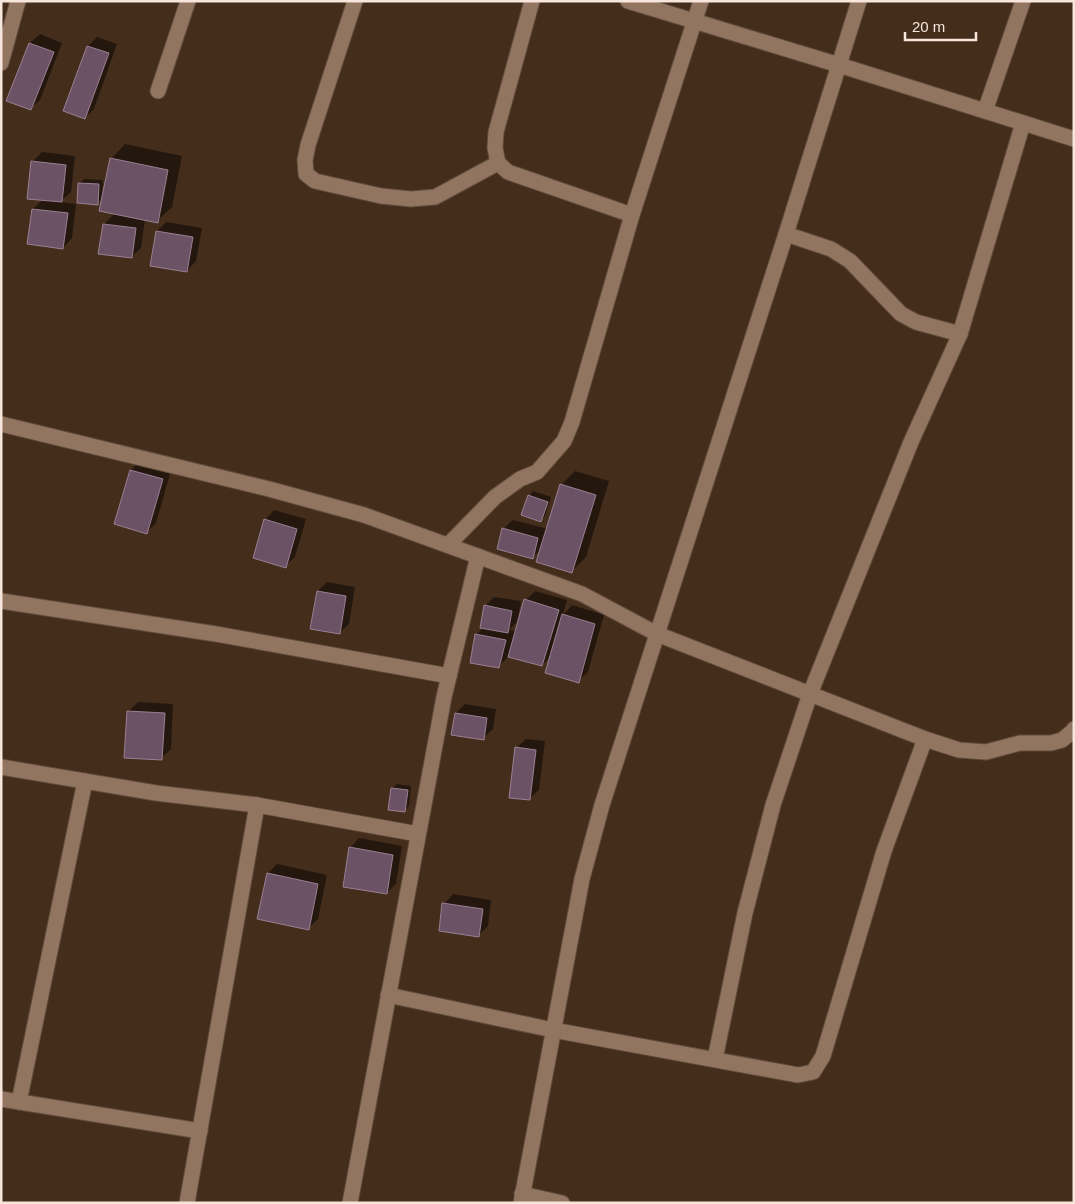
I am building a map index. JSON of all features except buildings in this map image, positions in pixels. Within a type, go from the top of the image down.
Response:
[{"type":"street","points":[[1,63],[18,1]]},
{"type":"street","points":[[158,91],[188,1]]},
{"type":"street","points":[[355,1],[308,145],[305,160],[306,174],[315,181],[381,196],[411,199],[435,197],[498,163]]},
{"type":"street","points":[[532,1],[496,132],[495,148],[498,163],[508,172],[632,216]]},
{"type":"street","points":[[628,1],[1074,139]]},
{"type":"street","points":[[448,545],[495,497],[520,479],[537,472],[564,441],[572,422],[632,216],[701,1]]},
{"type":"street","points":[[562,1203],[522,1198],[582,879],[602,805],[859,1]]},
{"type":"street","points":[[985,111],[1023,1]]},
{"type":"street","points":[[715,1059],[744,913],[773,805],[810,694],[911,442],[960,334],[1023,123]]},
{"type":"street","points":[[786,234],[831,249],[850,261],[901,314],[916,322],[960,334]]},
{"type":"street","points":[[1,424],[269,489],[364,516],[582,594],[657,634],[925,739],[959,750],[986,752],[1020,743],[1051,743],[1062,740],[1074,731]]},
{"type":"street","points":[[350,1203],[449,676],[478,556]]},
{"type":"street","points":[[1,601],[216,634],[449,676]]},
{"type":"street","points":[[388,995],[553,1030],[798,1075],[812,1072],[823,1056],[884,851],[925,739]]},
{"type":"street","points":[[1,767],[156,793],[257,805],[418,834]]},
{"type":"street","points":[[19,1102],[85,781]]},
{"type":"street","points":[[187,1203],[257,805]]},
{"type":"street","points":[[1,1100],[200,1131]]}]
